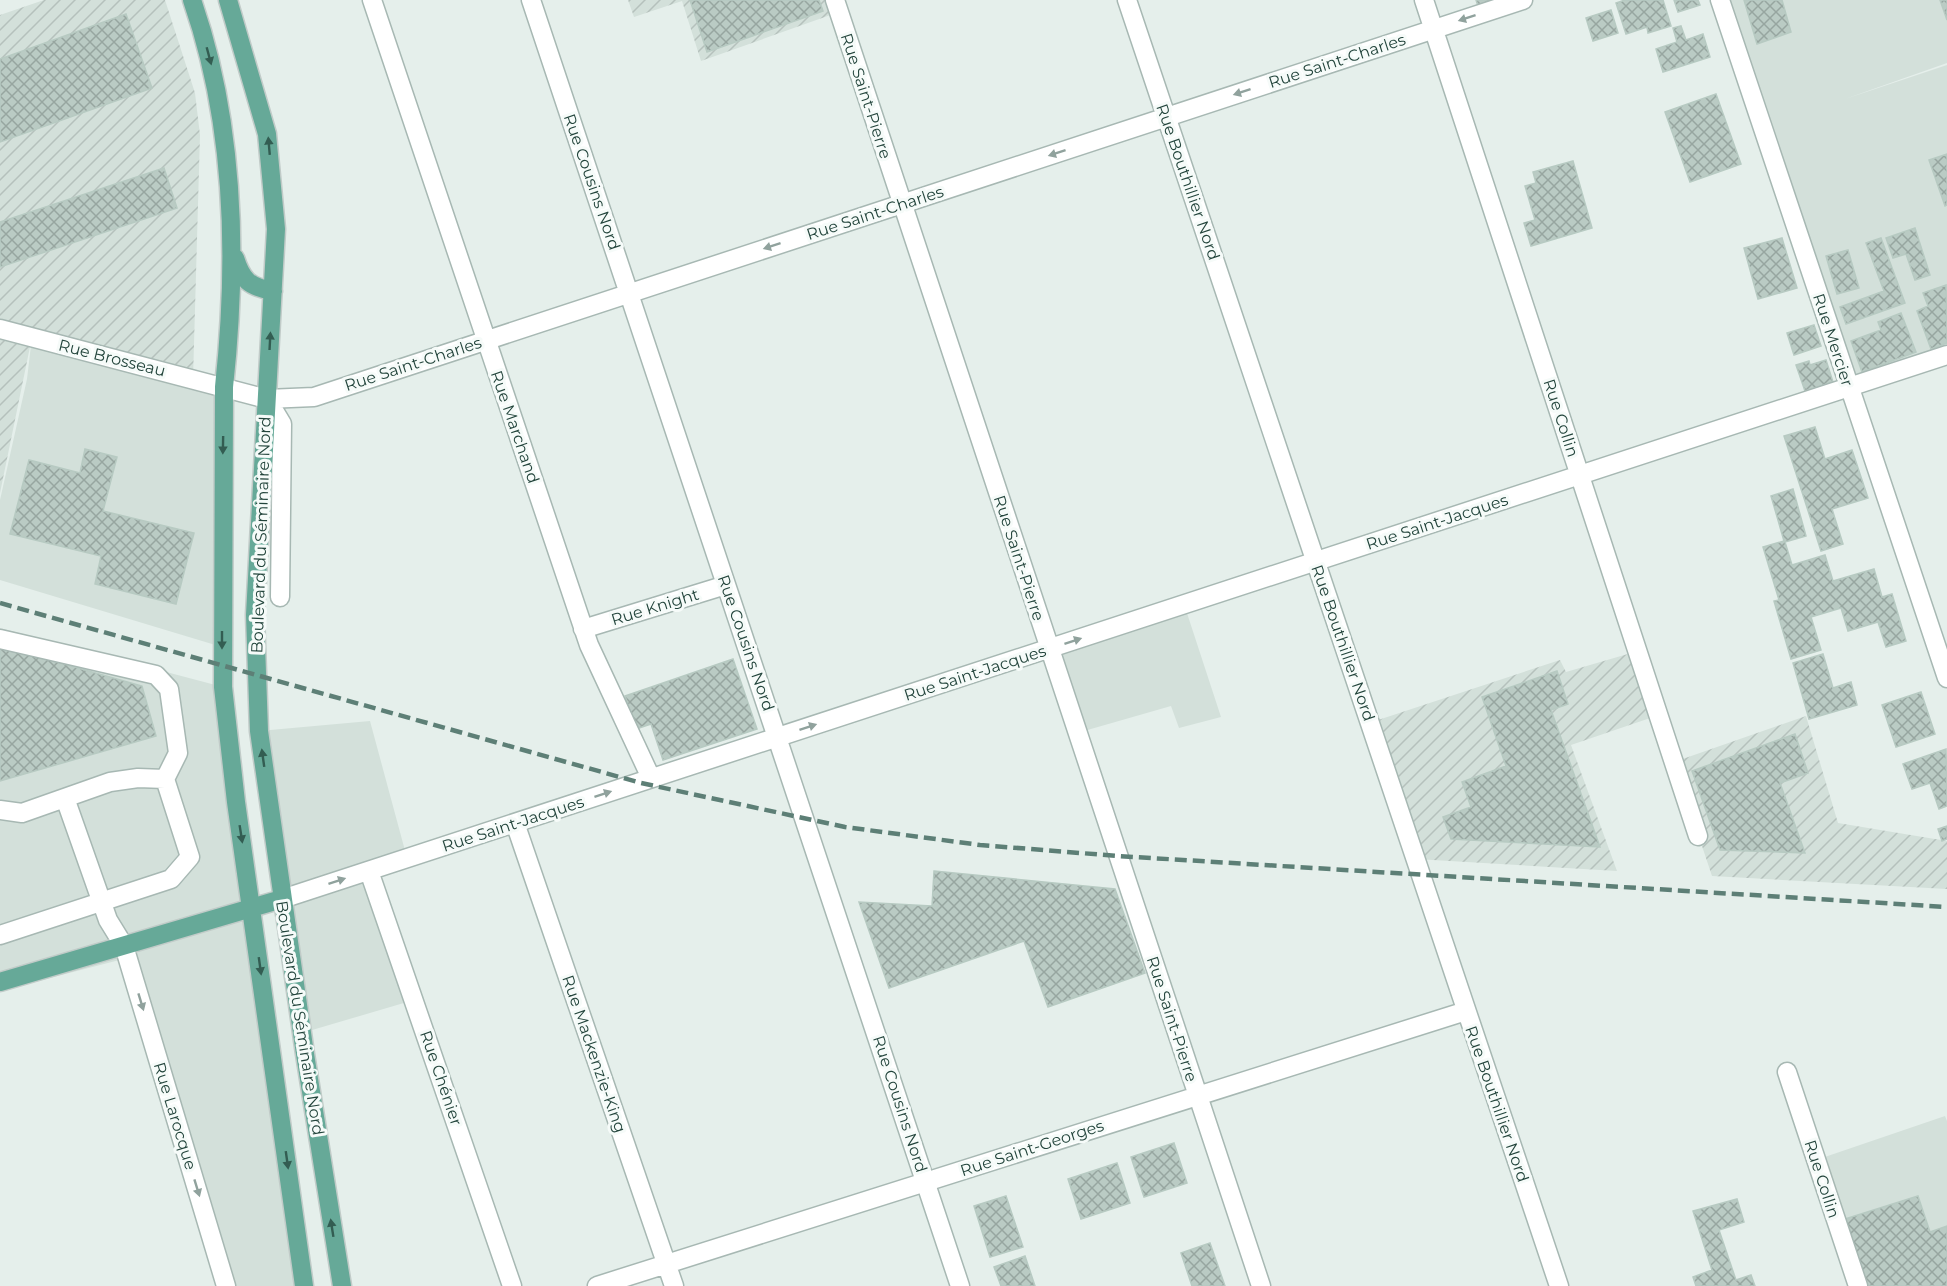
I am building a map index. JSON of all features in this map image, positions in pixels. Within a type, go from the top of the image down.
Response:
[{"type":"main road","name":"Boulevard du Séminaire Nord","points":[[192,0],[216,82],[225,136],[231,226],[228,349],[224,387],[222,687],[304,1286]]},
{"type":"main road","name":"Boulevard du Séminaire Nord","points":[[228,0],[267,134],[276,229],[255,626],[259,731],[282,899],[342,1286]]},
{"type":"main road","points":[[231,226],[235,258],[243,279],[255,288],[273,291]]},
{"type":"main road","name":"Rue Saint-Jacques","points":[[0,981],[282,899]]},
{"type":"street","name":"Rue Marchand","points":[[372,0],[583,629],[651,778]]},
{"type":"street","name":"Rue Cousins Nord","points":[[531,0],[960,1286]]},
{"type":"street","name":"Rue Saint-Pierre","points":[[834,0],[1261,1286]]},
{"type":"street","name":"Rue Bouthillier Nord","points":[[1127,0],[1559,1286]]},
{"type":"street","name":"Rue Collin","points":[[1424,0],[1698,836]]},
{"type":"street","name":"Rue Saint-Charles","points":[[224,387],[267,399],[314,397],[1523,0]]},
{"type":"street","name":"Rue Mercier","points":[[1720,0],[1947,678]]},
{"type":"street","name":"Rue Brosseau","points":[[0,329],[224,387]]},
{"type":"street","name":"Rue Saint-Jacques","points":[[282,899],[1947,355]]},
{"type":"street","points":[[267,399],[282,424],[280,597]]},
{"type":"street","name":"Rue Knight","points":[[583,629],[726,585]]},
{"type":"street","points":[[0,639],[156,675],[170,689],[178,753],[165,779],[190,857],[171,879],[0,935]]},
{"type":"street","points":[[0,810],[22,813],[110,782],[138,778],[165,779]]},
{"type":"street","name":"Rue Larocque","points":[[65,798],[108,920],[124,946],[226,1286]]},
{"type":"street","name":"Rue Mackenzie-King","points":[[515,823],[674,1286]]},
{"type":"street","name":"Rue Chénier","points":[[369,871],[513,1286]]},
{"type":"street","name":"Rue Saint-Georges","points":[[597,1286],[1466,1011]]},
{"type":"street","name":"Rue Collin","points":[[1787,1072],[1858,1286]]},
{"type":"shaded area","points":[[44,0],[165,0],[195,93],[200,135],[193,379],[32,337],[0,493],[0,15]]},
{"type":"shaded area","points":[[628,0],[835,0],[839,12],[701,61],[682,1],[634,17]]},
{"type":"shaded area","points":[[1720,0],[1947,0],[1947,63],[1845,99],[1947,65],[1947,355],[1848,387]]},
{"type":"shaded area","points":[[32,337],[224,387],[222,647],[0,580],[0,500],[27,379]]},
{"type":"shaded area","points":[[1184,604],[1221,717],[1179,728],[1171,706],[1077,733],[1049,648]]},
{"type":"shaded area","points":[[0,628],[223,687],[304,1286],[226,1286],[127,958],[0,991]]},
{"type":"shaded area","points":[[1638,651],[1659,715],[1571,745],[1617,871],[1416,859],[1369,723],[1560,660],[1566,672]]},
{"type":"shaded area","points":[[1806,716],[1838,823],[1947,841],[1947,889],[1712,876],[1674,762]]},
{"type":"shaded area","points":[[370,721],[407,858],[369,870],[414,1000],[302,1033],[259,731]]},
{"type":"shaded area","points":[[1945,1116],[1947,1121],[1947,1286],[1858,1286],[1816,1160]]},
{"type":"building","points":[[690,0],[819,0],[823,11],[707,52]]},
{"type":"building","points":[[1476,0],[1495,0],[1478,6]]},
{"type":"building","points":[[1625,0],[1663,0],[1671,26],[1648,33],[1647,27],[1626,34],[1616,3]]},
{"type":"building","points":[[1674,0],[1698,0],[1700,5],[1678,12]]},
{"type":"building","points":[[1744,0],[1782,0],[1791,32],[1757,44]]},
{"type":"building","points":[[1940,0],[1947,0],[1947,20]]},
{"type":"building","points":[[1611,10],[1618,33],[1593,41],[1586,18]]},
{"type":"building","points":[[126,14],[152,88],[0,142],[0,59]]},
{"type":"building","points":[[1681,26],[1686,40],[1703,34],[1710,57],[1663,72],[1656,49],[1677,42],[1673,28]]},
{"type":"building","points":[[1716,94],[1741,164],[1690,182],[1665,112]]},
{"type":"building","points":[[1947,154],[1947,205],[1945,206],[1929,160]]},
{"type":"building","points":[[1573,161],[1592,228],[1531,246],[1524,223],[1535,220],[1525,186],[1536,183],[1533,172]]},
{"type":"building","points":[[164,168],[177,208],[0,267],[0,222]]},
{"type":"building","points":[[1915,228],[1930,275],[1915,280],[1906,254],[1893,258],[1886,238]]},
{"type":"building","points":[[1782,238],[1797,288],[1758,299],[1744,248]]},
{"type":"building","points":[[1881,238],[1905,303],[1846,324],[1840,307],[1884,291],[1866,243]]},
{"type":"building","points":[[1848,250],[1859,288],[1837,294],[1826,256]]},
{"type":"building","points":[[1946,285],[1947,343],[1931,349],[1917,311],[1928,306],[1923,293]]},
{"type":"building","points":[[1901,313],[1916,352],[1862,372],[1851,341],[1881,330],[1878,322]]},
{"type":"building","points":[[1814,325],[1821,346],[1794,355],[1787,333]]},
{"type":"building","points":[[1826,360],[1833,382],[1805,391],[1796,365],[1809,361],[1810,365]]},
{"type":"building","points":[[1815,427],[1825,459],[1852,450],[1868,498],[1832,509],[1843,544],[1821,551],[1784,436]]},
{"type":"building","points":[[85,449],[117,457],[103,511],[194,533],[176,604],[95,584],[101,556],[10,534],[29,460],[80,473]]},
{"type":"building","points":[[1793,489],[1806,536],[1785,542],[1792,565],[1825,555],[1833,581],[1874,569],[1882,597],[1892,594],[1906,641],[1886,647],[1878,622],[1848,631],[1841,608],[1811,617],[1821,650],[1791,659],[1774,601],[1779,600],[1763,547],[1784,541],[1771,496]]},
{"type":"building","points":[[0,646],[142,686],[156,736],[0,781]]},
{"type":"building","points":[[1823,654],[1833,688],[1851,682],[1857,705],[1809,719],[1793,663]]},
{"type":"building","points":[[733,659],[757,729],[663,760],[651,724],[636,729],[625,696]]},
{"type":"building","points":[[1557,671],[1568,704],[1551,710],[1600,847],[1451,839],[1443,817],[1471,807],[1462,782],[1506,766],[1482,697]]},
{"type":"building","points":[[1921,692],[1935,734],[1896,747],[1882,705]]},
{"type":"building","points":[[1795,734],[1808,773],[1780,783],[1805,853],[1720,850],[1692,771]]},
{"type":"building","points":[[1946,749],[1947,806],[1939,809],[1930,783],[1912,789],[1903,764]]},
{"type":"building","points":[[1947,826],[1947,839],[1942,841],[1938,829]]},
{"type":"building","points":[[934,871],[1115,889],[1145,973],[1048,1007],[1024,941],[889,988],[859,902],[932,906]]},
{"type":"building","points":[[1174,1143],[1187,1183],[1144,1197],[1131,1157]]},
{"type":"building","points":[[1117,1163],[1130,1203],[1081,1219],[1068,1179]]},
{"type":"building","points":[[1006,1196],[1023,1247],[990,1257],[974,1206]]},
{"type":"building","points":[[1918,1196],[1930,1232],[1947,1226],[1947,1286],[1866,1286],[1845,1219]]},
{"type":"building","points":[[1737,1199],[1744,1222],[1719,1230],[1736,1280],[1751,1275],[1755,1286],[1696,1286],[1693,1277],[1712,1270],[1693,1211]]},
{"type":"building","points":[[1210,1243],[1225,1286],[1192,1286],[1181,1253]]},
{"type":"building","points":[[1025,1256],[1035,1286],[1001,1286],[994,1267]]},
{"type":"railway","points":[[0,603],[641,783],[845,827],[980,845],[1118,856],[1947,907]]}]
